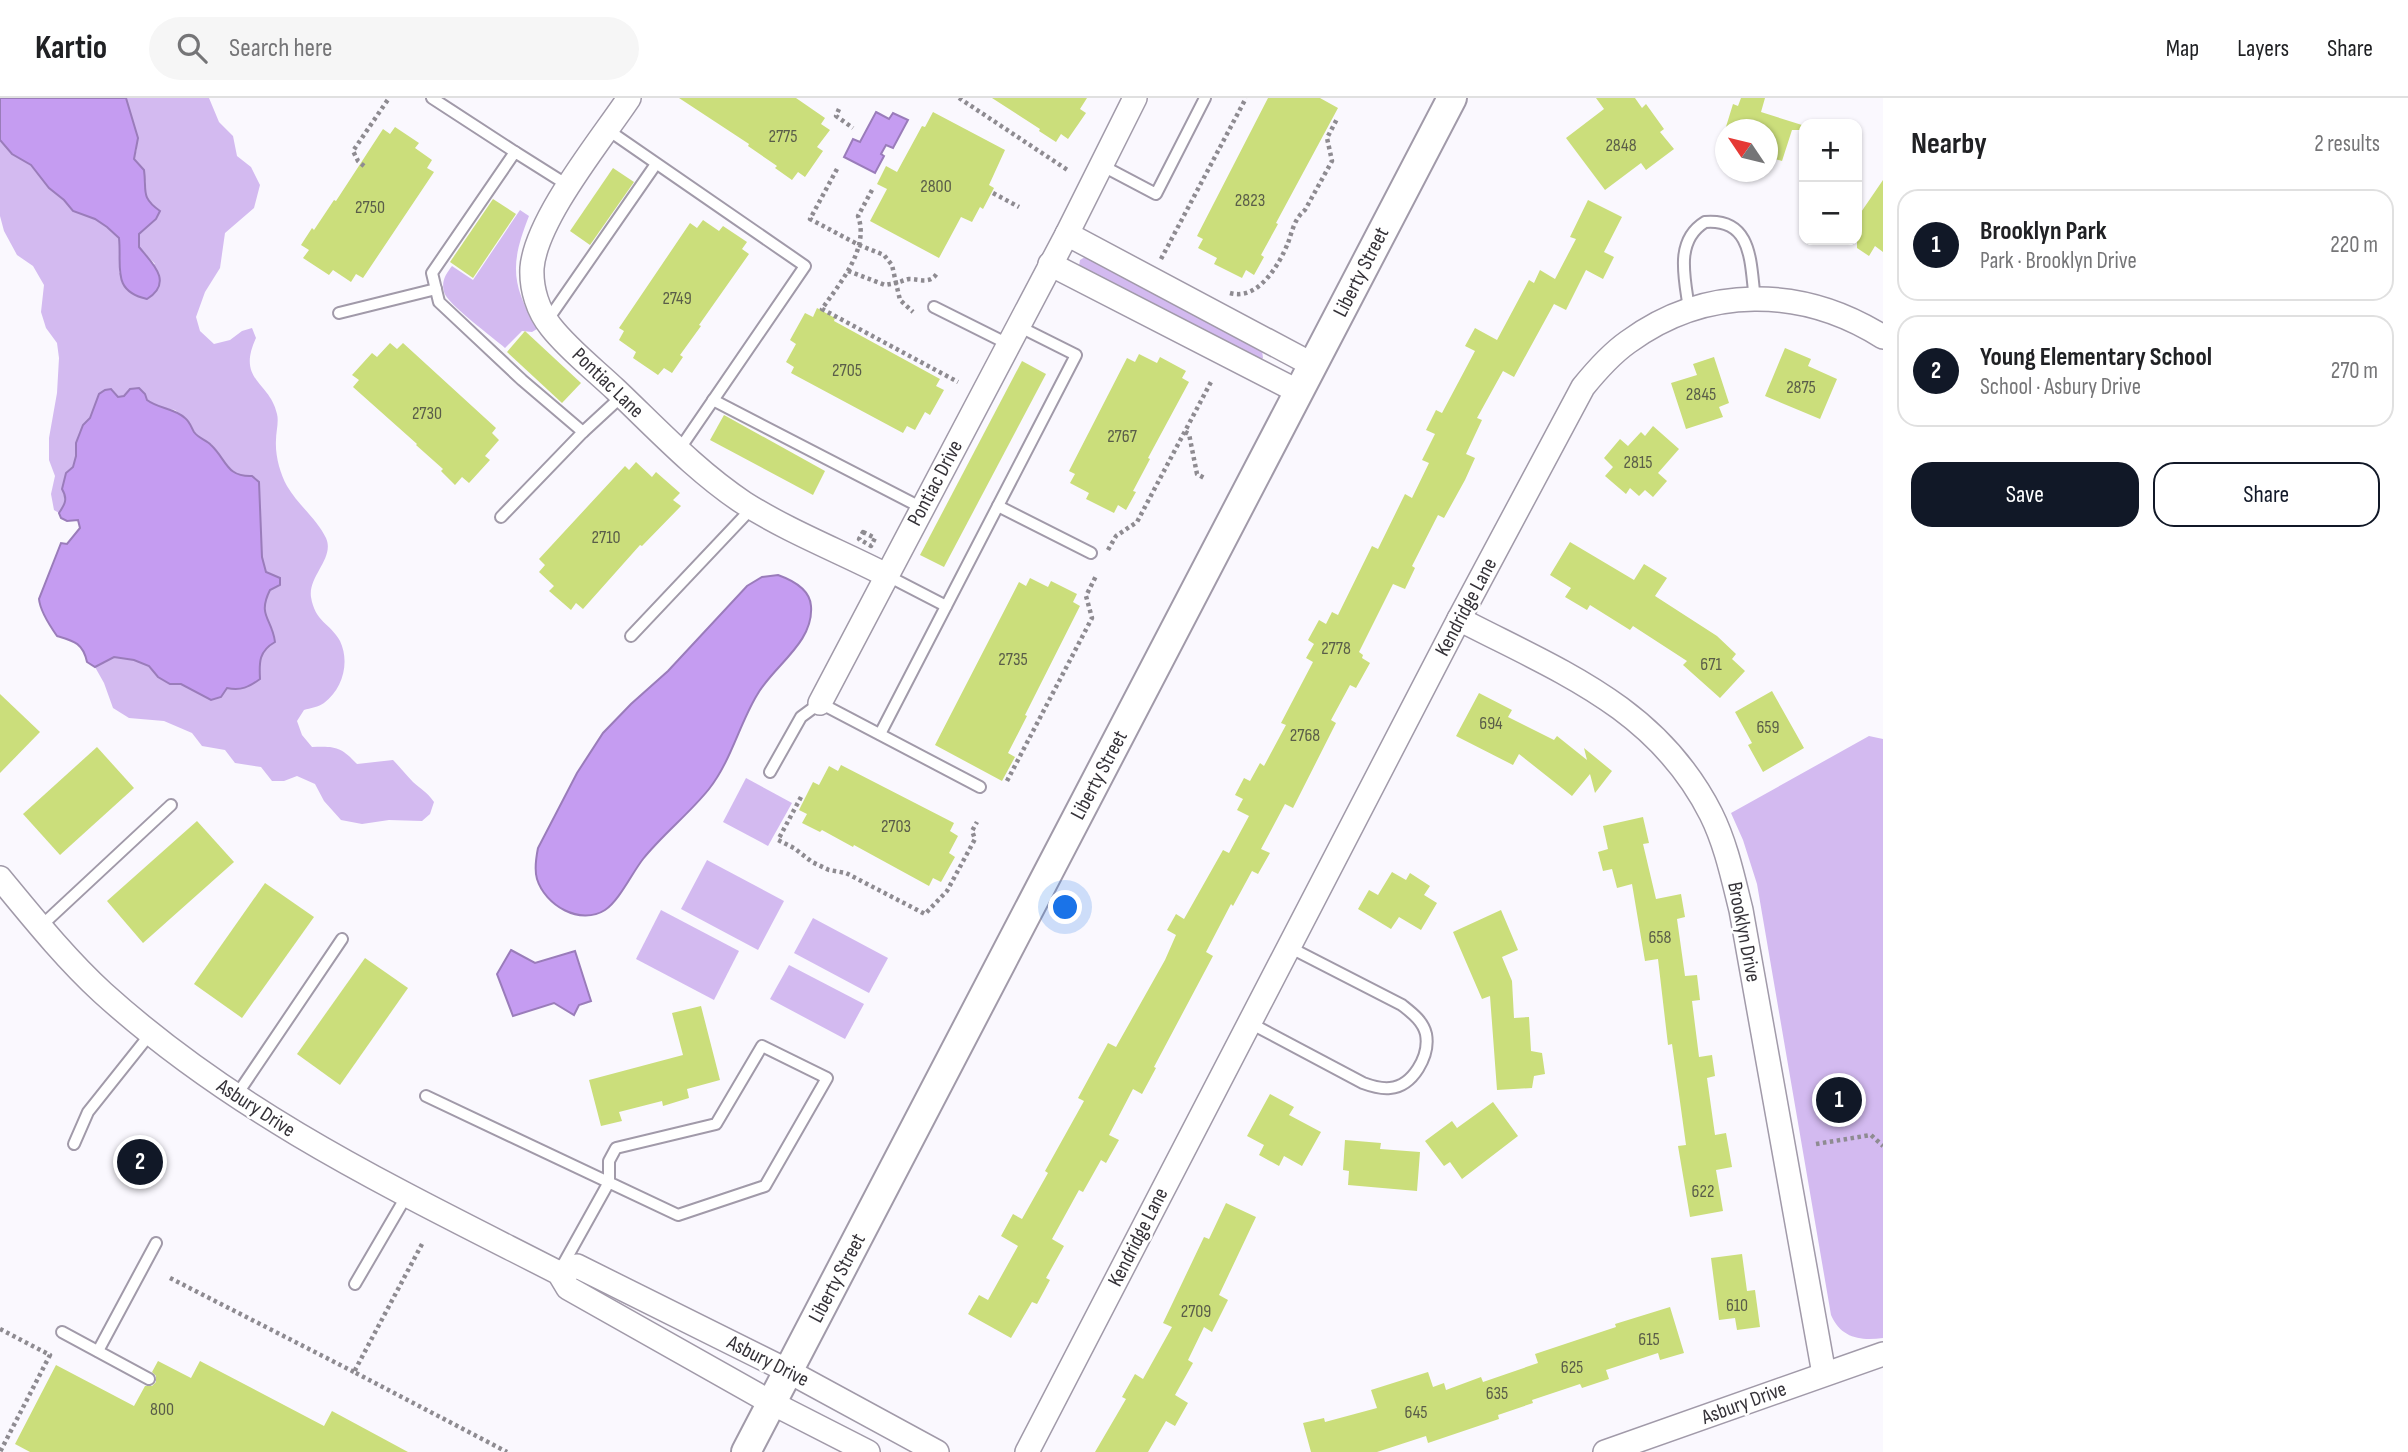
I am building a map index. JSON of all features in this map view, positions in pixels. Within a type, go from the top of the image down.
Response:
[{"type":"street","name":"Pontiac Lane","points":[[629,98],[546,223],[534,254],[533,284],[536,299],[547,321],[562,339],[719,485],[752,508],[886,575]]},
{"type":"street","name":"Pontiac Drive","points":[[820,703],[1067,234],[1135,98]]},
{"type":"street","name":"Liberty Street","points":[[746,1452],[1452,98]]},
{"type":"street","points":[[1067,234],[1313,365]]},
{"type":"street","points":[[1050,264],[1300,392]]},
{"type":"street","name":"Kendridge Lane","points":[[1027,1452],[1459,619],[1583,387],[1601,365],[1627,342],[1656,324],[1689,309],[1721,301],[1755,299],[1808,304],[1846,317],[1883,337]]},
{"type":"street","name":"Brooklyn Drive","points":[[1459,619],[1592,688],[1636,719],[1662,743],[1680,765],[1712,816],[1727,854],[1741,910],[1824,1374]]},
{"type":"street","name":"Asbury Drive","points":[[1,881],[40,928],[102,991],[150,1033],[236,1097],[309,1142],[559,1273],[568,1288],[772,1403],[868,1452]]},
{"type":"street","name":"Asbury Drive","points":[[559,1273],[577,1266],[788,1371],[937,1452]]},
{"type":"street","name":"Asbury Drive","points":[[1605,1452],[1651,1445],[1824,1374],[1883,1354]]},
{"type":"lane","points":[[432,98],[569,186]]},
{"type":"lane","points":[[1101,165],[1156,194],[1205,98]]},
{"type":"lane","points":[[608,130],[805,266],[679,450]]},
{"type":"lane","points":[[515,152],[432,272],[439,302],[522,380],[583,432]]},
{"type":"lane","points":[[547,321],[656,164]]},
{"type":"lane","points":[[1689,309],[1684,255],[1691,234],[1705,222],[1733,228],[1747,243],[1755,299]]},
{"type":"lane","points":[[339,313],[436,289]]},
{"type":"lane","points":[[880,734],[1076,355],[934,307]]},
{"type":"lane","points":[[501,517],[583,432],[622,396]]},
{"type":"lane","points":[[713,400],[922,508]]},
{"type":"lane","points":[[998,506],[1091,554]]},
{"type":"lane","points":[[631,636],[752,508]]},
{"type":"lane","points":[[886,575],[946,606]]},
{"type":"lane","points":[[770,772],[801,717],[820,703],[980,787]]},
{"type":"lane","points":[[40,928],[172,805]]},
{"type":"lane","points":[[236,1097],[342,939]]},
{"type":"lane","points":[[1250,1023],[1363,1083],[1376,1087],[1392,1088],[1401,1084],[1409,1080],[1420,1066],[1426,1048],[1426,1033],[1417,1017],[1402,1005],[1289,947]]},
{"type":"lane","points":[[74,1144],[88,1112],[150,1033]]},
{"type":"lane","points":[[426,1096],[609,1182],[678,1215],[765,1186],[827,1078],[762,1046],[716,1124],[617,1148],[609,1161],[609,1182],[559,1273]]},
{"type":"lane","points":[[355,1284],[407,1195]]},
{"type":"lane","points":[[98,1351],[156,1243]]},
{"type":"lane","points":[[62,1332],[149,1379]]},
{"type":"path","points":[[365,166],[358,161],[353,151],[389,98]]},
{"type":"path","points":[[959,98],[1069,171]]},
{"type":"path","points":[[1161,259],[1246,98]]},
{"type":"path","points":[[839,109],[837,119],[853,128]]},
{"type":"path","points":[[1223,291],[1237,295],[1251,291],[1271,274],[1289,241],[1289,234],[1332,161],[1326,138],[1337,119]]},
{"type":"path","points":[[837,169],[810,219],[884,255],[892,265],[900,300],[913,312]]},
{"type":"path","points":[[872,190],[858,216],[862,226],[859,245],[848,271],[822,309],[958,382]]},
{"type":"path","points":[[993,193],[1019,207]]},
{"type":"path","points":[[1149,252],[1172,264]]},
{"type":"path","points":[[848,271],[885,285],[909,279],[927,281],[935,278],[938,272]]},
{"type":"path","points":[[1106,555],[1116,536],[1137,522],[1212,380]]},
{"type":"path","points":[[1185,432],[1189,434],[1197,474],[1206,479]]},
{"type":"path","points":[[1007,780],[1092,618],[1086,596],[1096,576]]},
{"type":"path","points":[[801,797],[778,839],[812,862],[829,870],[846,873],[925,914],[947,891],[975,839],[972,831],[977,822]]},
{"type":"path","points":[[1816,1144],[1871,1135],[1883,1146]]},
{"type":"path","points":[[354,1372],[422,1244]]},
{"type":"path","points":[[170,1278],[507,1452]]},
{"type":"path","points":[[0,1329],[50,1355],[0,1452]]},
{"type":"shaded area","points":[[0,98],[126,98],[138,138],[134,159],[144,170],[149,202],[160,211],[156,219],[139,234],[139,247],[154,266],[160,279],[155,293],[147,299],[128,290],[121,276],[119,238],[95,219],[73,211],[49,188],[31,165],[12,154],[0,140]]},
{"type":"shaded area","points":[[126,98],[209,98],[219,122],[233,136],[237,156],[251,167],[260,185],[254,208],[225,233],[220,268],[205,292],[196,317],[200,331],[214,344],[230,340],[242,331],[252,328],[256,338],[250,363],[256,380],[268,394],[277,414],[278,464],[291,493],[318,525],[328,545],[313,582],[311,597],[319,617],[340,641],[344,658],[343,675],[331,697],[320,706],[304,710],[297,721],[302,735],[312,747],[337,749],[357,764],[393,760],[434,802],[430,814],[422,821],[389,820],[362,824],[341,820],[324,801],[315,784],[297,776],[284,781],[272,781],[261,767],[235,763],[225,750],[202,746],[192,733],[164,721],[129,718],[113,708],[95,667],[114,657],[134,660],[149,666],[158,677],[181,684],[227,688],[259,679],[260,656],[267,647],[273,630],[264,609],[274,576],[266,572],[262,557],[259,482],[228,468],[211,444],[195,435],[188,421],[175,410],[156,407],[146,400],[99,394],[76,443],[76,456],[65,495],[66,504],[59,513],[54,510],[51,494],[55,476],[49,460],[49,438],[57,393],[57,343],[46,328],[41,312],[44,285],[33,266],[17,255],[4,231],[0,216],[0,140],[12,154],[31,165],[49,188],[73,211],[95,219],[119,238],[119,273],[155,264],[139,247],[139,234],[156,219],[144,195],[146,182],[134,159],[137,149]]},
{"type":"shaded area","points":[[876,112],[889,119],[893,113],[908,120],[893,148],[886,145],[881,154],[884,156],[875,173],[844,157],[853,139],[860,142]]},
{"type":"shaded area","points":[[520,210],[529,216],[516,261],[516,274],[522,299],[537,329],[532,332],[522,331],[505,348],[453,304],[444,292],[443,284],[452,266],[473,280]]},
{"type":"shaded area","points":[[1085,257],[1262,350],[1263,358],[1260,361],[1083,269],[1079,266],[1080,260]]},
{"type":"shaded area","points":[[139,388],[147,400],[185,418],[196,434],[211,445],[232,471],[243,476],[252,476],[259,482],[262,557],[266,572],[280,578],[280,585],[270,590],[265,606],[275,642],[266,649],[261,658],[260,679],[245,688],[227,688],[221,697],[211,700],[181,684],[170,684],[158,677],[149,666],[134,660],[114,657],[95,667],[87,662],[77,644],[57,636],[40,604],[39,599],[61,543],[67,544],[80,528],[78,520],[67,521],[61,518],[59,513],[65,501],[62,489],[66,473],[73,467],[76,443],[83,425],[90,418],[99,394],[105,390],[111,389],[118,397],[124,396],[130,389]]},
{"type":"shaded area","points":[[778,575],[804,590],[810,600],[810,619],[799,643],[757,695],[717,778],[643,859],[620,894],[605,910],[585,916],[555,904],[547,897],[537,879],[535,867],[538,848],[577,773],[603,733],[668,671],[747,586],[762,577]]},
{"type":"shaded area","points":[[1869,736],[1883,739],[1883,1338],[1867,1339],[1852,1336],[1840,1329],[1831,1315],[1757,884],[1731,813]]},
{"type":"shaded area","points":[[746,778],[792,803],[768,846],[723,822]]},
{"type":"shaded area","points":[[707,860],[784,901],[758,950],[681,909]]},
{"type":"shaded area","points":[[661,910],[739,951],[714,1000],[636,959]]},
{"type":"shaded area","points":[[813,918],[888,958],[869,993],[794,953]]},
{"type":"shaded area","points":[[511,950],[535,963],[575,951],[591,1001],[579,1005],[574,1015],[554,1003],[513,1016],[497,974]]},
{"type":"shaded area","points":[[789,965],[864,1004],[845,1039],[770,999]]},
{"type":"building","points":[[679,98],[796,98],[825,118],[821,124],[830,130],[817,147],[823,151],[805,177],[798,172],[792,180],[748,146],[749,144]]},
{"type":"building","points":[[992,98],[1087,98],[1080,109],[1086,113],[1068,139],[1061,134],[1056,142]]},
{"type":"building","points":[[1268,98],[1320,98],[1338,108],[1276,223],[1278,224],[1261,255],[1264,257],[1254,275],[1246,270],[1242,278],[1214,264],[1217,258],[1198,248],[1203,239],[1197,236]]},
{"type":"building","points":[[1596,98],[1635,98],[1642,108],[1646,104],[1664,129],[1660,132],[1674,149],[1646,170],[1641,163],[1605,190],[1566,138],[1604,109]]},
{"type":"building","points":[[1741,98],[1765,98],[1761,112],[1799,124],[1799,130],[1792,130],[1782,161],[1778,160],[1778,119],[1728,119],[1733,104],[1738,106]]},
{"type":"building","points":[[933,112],[1005,150],[989,185],[994,188],[983,209],[980,207],[972,222],[961,217],[939,258],[870,221],[887,189],[877,184],[886,166],[897,172],[922,126],[925,127]]},
{"type":"building","points":[[395,127],[419,143],[415,148],[432,160],[427,168],[434,172],[363,278],[356,274],[351,282],[333,270],[329,275],[303,258],[309,250],[301,245],[334,200],[336,201],[383,129],[390,134]]},
{"type":"building","points":[[613,168],[634,182],[590,245],[570,231]]},
{"type":"building","points":[[1883,180],[1883,252],[1875,246],[1869,256],[1857,248],[1857,245],[1862,245],[1862,211]]},
{"type":"building","points":[[493,199],[516,214],[473,278],[450,262]]},
{"type":"building","points":[[1588,200],[1622,217],[1604,252],[1614,257],[1603,279],[1586,270],[1566,310],[1554,304],[1514,377],[1503,371],[1477,418],[1482,420],[1466,454],[1475,458],[1465,480],[1444,518],[1438,515],[1412,566],[1415,568],[1405,589],[1393,584],[1359,652],[1363,655],[1362,658],[1370,663],[1356,688],[1350,685],[1331,720],[1336,723],[1293,808],[1285,804],[1261,849],[1270,853],[1258,874],[1252,871],[1233,906],[1231,904],[1206,952],[1213,956],[1142,1094],[1133,1089],[1109,1135],[1119,1140],[1106,1163],[1101,1160],[1083,1192],[1079,1190],[1052,1239],[1064,1246],[1046,1278],[1050,1280],[1037,1304],[1032,1302],[1011,1338],[968,1314],[979,1295],[988,1300],[1018,1246],[1001,1236],[1013,1214],[1022,1219],[1084,1101],[1078,1098],[1108,1043],[1116,1047],[1165,960],[1176,935],[1167,930],[1176,914],[1184,919],[1223,850],[1229,853],[1249,816],[1237,810],[1243,799],[1235,795],[1244,778],[1250,781],[1260,763],[1264,766],[1286,725],[1281,723],[1313,662],[1306,658],[1314,644],[1308,640],[1319,620],[1326,624],[1332,612],[1338,615],[1372,546],[1378,549],[1405,494],[1412,498],[1429,463],[1422,460],[1435,434],[1426,430],[1436,410],[1442,413],[1475,351],[1465,346],[1475,328],[1497,340],[1529,280],[1534,283],[1540,270],[1555,279],[1576,239],[1570,237]]},
{"type":"building","points":[[703,220],[719,231],[723,226],[747,242],[742,249],[749,254],[699,325],[701,326],[680,355],[683,357],[672,373],[664,368],[658,375],[633,358],[636,352],[619,340],[624,331],[619,328],[690,223],[697,228]]},
{"type":"building","points":[[817,308],[835,318],[834,321],[940,379],[936,386],[944,390],[930,415],[925,412],[915,430],[907,426],[903,433],[791,373],[794,367],[786,362],[796,344],[790,340],[805,313],[813,317]]},
{"type":"building","points":[[525,331],[581,383],[562,403],[507,352]]},
{"type":"building","points":[[390,343],[397,349],[403,343],[496,428],[492,433],[499,440],[485,456],[490,460],[469,483],[462,477],[455,485],[417,444],[353,387],[359,380],[352,375],[372,353],[377,357]]},
{"type":"building","points":[[1785,348],[1811,359],[1808,366],[1837,379],[1820,419],[1765,396]]},
{"type":"building","points":[[1139,354],[1157,363],[1160,357],[1186,371],[1182,378],[1189,382],[1148,458],[1150,459],[1126,510],[1118,505],[1114,513],[1086,499],[1089,493],[1070,483],[1075,474],[1069,471],[1127,358],[1135,362]]},
{"type":"building","points":[[1714,357],[1729,403],[1719,407],[1723,417],[1686,429],[1671,383],[1697,375],[1693,364]]},
{"type":"building","points":[[1022,361],[1046,374],[944,567],[920,555]]},
{"type":"building","points":[[724,415],[825,471],[813,495],[710,440]]},
{"type":"building","points":[[1653,426],[1679,449],[1658,473],[1667,481],[1653,497],[1645,490],[1639,496],[1630,488],[1626,494],[1605,476],[1613,467],[1604,458],[1620,439],[1628,446],[1641,432],[1645,436]]},
{"type":"building","points":[[636,462],[652,477],[656,472],[680,493],[673,500],[681,506],[642,546],[640,545],[583,609],[576,603],[571,610],[549,591],[554,586],[539,572],[545,565],[539,559],[625,466],[629,470]]},
{"type":"building","points":[[1570,542],[1634,580],[1644,564],[1667,578],[1655,596],[1717,636],[1736,654],[1732,659],[1745,671],[1720,698],[1683,665],[1687,661],[1633,626],[1630,630],[1590,605],[1587,610],[1565,597],[1571,588],[1550,575]]},
{"type":"building","points":[[1030,578],[1048,587],[1051,581],[1077,594],[1073,602],[1080,606],[1008,753],[1015,757],[1002,781],[935,745],[1019,582],[1026,586]]},
{"type":"building","points":[[1772,691],[1804,748],[1763,772],[1748,745],[1752,743],[1735,712]]},
{"type":"building","points":[[1479,693],[1512,710],[1508,717],[1554,740],[1557,736],[1587,760],[1584,748],[1612,771],[1595,793],[1590,774],[1572,796],[1519,754],[1513,765],[1456,736]]},
{"type":"building","points":[[0,694],[40,732],[0,773]]},
{"type":"building","points":[[97,747],[134,788],[60,855],[23,814]]},
{"type":"building","points":[[841,765],[954,823],[950,831],[958,836],[949,853],[955,857],[941,882],[933,878],[929,886],[854,845],[853,847],[822,830],[820,832],[802,823],[807,814],[799,810],[813,782],[819,785],[829,766],[838,771]]},
{"type":"building","points":[[1643,817],[1649,843],[1643,844],[1656,899],[1681,894],[1685,917],[1677,919],[1685,976],[1697,975],[1700,1000],[1692,1001],[1699,1057],[1712,1055],[1715,1076],[1707,1078],[1715,1135],[1726,1133],[1732,1167],[1716,1170],[1723,1211],[1690,1217],[1678,1146],[1686,1145],[1672,1044],[1668,1045],[1658,959],[1645,961],[1632,884],[1617,888],[1612,869],[1603,871],[1598,852],[1608,849],[1603,826]]},
{"type":"building","points":[[197,821],[234,862],[143,943],[107,901]]},
{"type":"building","points":[[1392,872],[1406,880],[1410,873],[1430,886],[1424,895],[1437,903],[1421,930],[1399,917],[1391,929],[1358,909],[1369,890],[1378,895]]},
{"type":"building","points":[[265,883],[314,917],[242,1018],[194,984]]},
{"type":"building","points":[[1501,910],[1518,950],[1502,957],[1512,981],[1514,1018],[1529,1017],[1531,1051],[1542,1053],[1545,1074],[1534,1076],[1532,1088],[1497,1090],[1490,996],[1482,999],[1453,932]]},
{"type":"building","points":[[365,958],[408,988],[340,1085],[297,1054]]},
{"type":"building","points":[[701,1006],[720,1080],[687,1089],[689,1098],[663,1106],[662,1101],[619,1112],[622,1121],[601,1126],[589,1080],[683,1055],[672,1013]]},
{"type":"building","points":[[1270,1094],[1294,1107],[1289,1115],[1321,1132],[1302,1166],[1284,1156],[1279,1166],[1259,1155],[1264,1145],[1247,1136]]},
{"type":"building","points":[[1493,1102],[1518,1136],[1462,1179],[1450,1162],[1444,1166],[1425,1141],[1452,1121],[1457,1128]]},
{"type":"building","points":[[1345,1140],[1381,1143],[1380,1149],[1420,1152],[1417,1191],[1348,1185],[1349,1171],[1343,1170]]},
{"type":"building","points":[[1226,1203],[1256,1217],[1219,1295],[1228,1300],[1212,1332],[1204,1327],[1188,1360],[1193,1363],[1175,1395],[1188,1403],[1175,1426],[1166,1421],[1148,1452],[1095,1452],[1126,1399],[1122,1397],[1135,1374],[1143,1379],[1172,1327],[1163,1323],[1204,1237],[1209,1239]]},
{"type":"building","points":[[1742,1254],[1747,1291],[1755,1290],[1760,1327],[1737,1330],[1735,1318],[1719,1320],[1711,1258]]},
{"type":"building","points":[[1670,1307],[1684,1353],[1660,1360],[1658,1353],[1606,1370],[1609,1379],[1582,1388],[1580,1384],[1532,1400],[1533,1403],[1498,1415],[1499,1419],[1428,1443],[1426,1436],[1377,1452],[1311,1452],[1303,1423],[1324,1418],[1325,1422],[1377,1408],[1371,1390],[1428,1372],[1433,1387],[1444,1383],[1446,1390],[1481,1377],[1483,1382],[1538,1363],[1535,1354]]},
{"type":"building","points":[[158,1361],[191,1378],[200,1361],[324,1426],[332,1411],[408,1452],[30,1452],[15,1444],[56,1365],[134,1406],[145,1386],[152,1386],[156,1382],[156,1376],[152,1372]]},
{"type":"place","name":"Brooklyn Park","points":[[1839,1100]]},
{"type":"place","name":"Young Elementary School","points":[[140,1162]]}]
